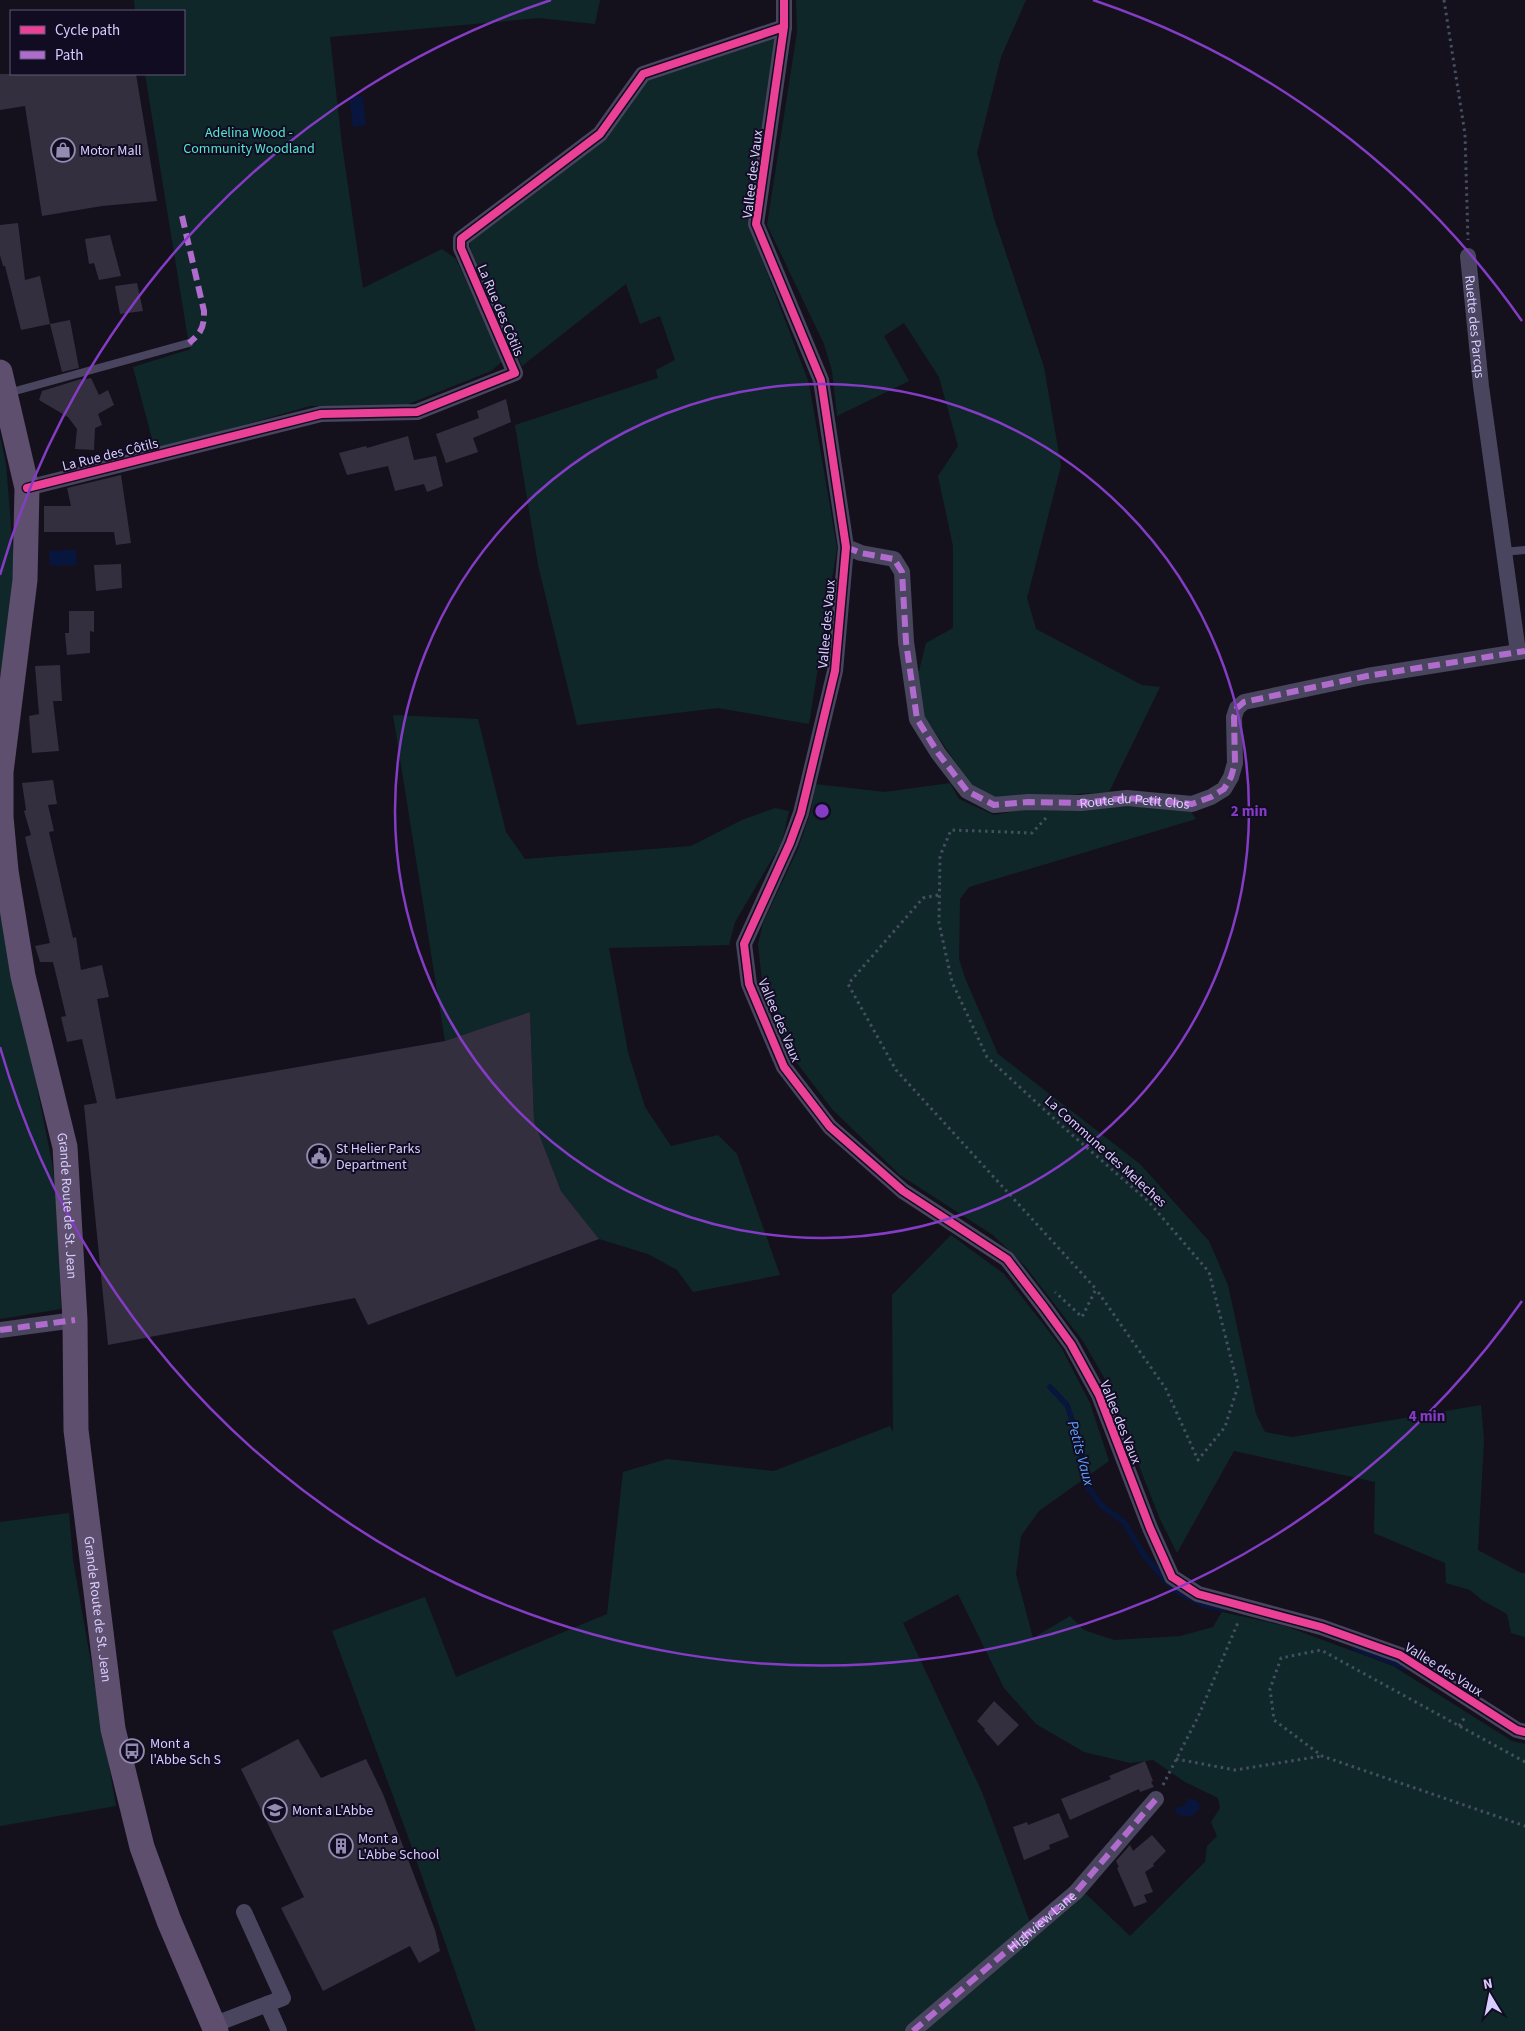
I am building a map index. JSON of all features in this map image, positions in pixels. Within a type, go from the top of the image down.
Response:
[{"type":"main road","name":"Grande Route de St. Jean","points":[[3,383],[27,488],[25,580],[1,772],[1,818],[6,871],[23,976],[65,1146],[75,1320],[76,1430],[113,1730],[142,1847],[169,1921],[214,2028]]},
{"type":"street","name":"Vallee des Vaux","points":[[784,0],[784,27],[756,224],[821,380],[846,547],[835,671],[801,813],[790,843],[744,944],[749,984],[784,1067],[830,1126],[903,1191],[1007,1259],[1044,1307],[1071,1344],[1099,1395],[1150,1528],[1172,1577],[1198,1594],[1321,1627],[1400,1655],[1517,1730],[1525,1732]]},
{"type":"street","name":"La Rue des Côtils","points":[[27,488],[321,414],[417,412],[515,373],[461,248],[460,238],[600,134],[643,74],[784,27]]},
{"type":"street","name":"Ruette des Parcqs","points":[[1468,256],[1481,386],[1503,552],[1522,652]]},
{"type":"street","name":"Route du Petit Clos","points":[[846,547],[861,553],[894,559],[902,572],[906,642],[917,719],[938,753],[967,791],[994,805],[1028,802],[1081,803],[1127,798],[1192,804],[1211,797],[1224,788],[1231,777],[1235,763],[1234,717],[1237,708],[1244,702],[1367,676],[1522,652]]},
{"type":"street","points":[[0,1330],[75,1320]]},
{"type":"street","name":"Highview Lane","points":[[914,2031],[1076,1892],[1156,1799]]},
{"type":"street","points":[[214,2028],[283,1998],[244,1912]]},
{"type":"street","points":[[267,2004],[279,2031]]},
{"type":"lane","points":[[3,383],[189,342]]},
{"type":"lane","points":[[1503,552],[1525,550]]},
{"type":"path","points":[[1054,1290],[1082,1317],[1096,1289]]},
{"type":"path","points":[[1156,1799],[1198,1717],[1238,1624]]},
{"type":"path","points":[[1525,1762],[1321,1650],[1281,1658],[1270,1689],[1274,1720],[1322,1756],[1525,1826]]},
{"type":"path","points":[[1459,1726],[1468,1713]]},
{"type":"path","points":[[1176,1759],[1235,1770],[1322,1756]]},
{"type":"green space","name":"Adelina Wood - Community Woodland","points":[[134,0],[600,0],[595,24],[539,18],[330,37],[342,145],[363,288],[442,249],[456,259],[503,361],[491,371],[401,407],[310,406],[155,450],[133,367],[191,349],[145,75],[185,75],[185,10],[135,10]]},
{"type":"green space","points":[[796,0],[1026,0],[1001,57],[977,153],[994,218],[1044,367],[1061,466],[1027,598],[1036,629],[1142,685],[1160,687],[1109,792],[995,799],[973,788],[924,716],[914,672],[919,671],[926,643],[953,628],[953,546],[938,476],[958,446],[939,377],[904,323],[884,336],[909,381],[837,416],[832,371],[824,344],[767,225],[797,32]]},
{"type":"green space","points":[[777,36],[748,223],[809,383],[837,548],[809,724],[718,708],[577,725],[538,565],[515,425],[658,378],[656,370],[675,360],[660,316],[640,324],[626,284],[522,366],[472,256],[469,240],[605,139],[648,79]]},
{"type":"green space","points":[[0,436],[6,464],[14,564],[0,703]]},
{"type":"green space","points":[[393,715],[478,719],[506,832],[525,859],[691,846],[742,820],[775,808],[789,811],[782,842],[735,922],[729,945],[609,948],[628,1052],[645,1107],[671,1146],[718,1135],[737,1154],[780,1275],[693,1292],[677,1270],[648,1254],[599,1239],[561,1191],[534,1121],[530,1012],[445,1041]]},
{"type":"green space","points":[[950,783],[959,799],[994,815],[1023,810],[1124,806],[1190,810],[1196,819],[969,887],[960,899],[959,959],[965,978],[998,1054],[1140,1164],[1209,1241],[1228,1285],[1256,1414],[1265,1432],[1292,1437],[1481,1405],[1484,1440],[1478,1550],[1521,1573],[1525,1573],[1525,1637],[1511,1633],[1507,1614],[1482,1600],[1470,1590],[1446,1583],[1445,1563],[1374,1533],[1375,1482],[1234,1451],[1177,1553],[1159,1517],[1106,1381],[1083,1341],[1025,1266],[993,1235],[900,1175],[832,1109],[787,1050],[762,981],[758,944],[763,923],[798,849],[811,811],[815,784],[885,792]]},
{"type":"green space","points":[[0,901],[52,1163],[58,1206],[61,1309],[0,1319]]},
{"type":"green space","points":[[951,1235],[1004,1274],[1061,1347],[1090,1403],[1109,1461],[1039,1511],[1021,1536],[1016,1574],[1033,1638],[1070,1616],[1084,1630],[1114,1640],[1180,1636],[1213,1627],[1222,1612],[1285,1626],[1393,1666],[1512,1741],[1525,1744],[1525,2031],[924,2031],[1086,1894],[1130,1936],[1205,1862],[1207,1846],[1217,1836],[1211,1822],[1220,1808],[1218,1798],[1185,1782],[1153,1760],[1130,1763],[1084,1752],[1036,1724],[1004,1688],[958,1594],[903,1623],[982,1792],[1031,1925],[905,2031],[476,2031],[406,1831],[332,1631],[425,1597],[456,1677],[607,1614],[623,1472],[667,1459],[774,1471],[890,1426],[893,1432],[892,1295]]},
{"type":"green space","points":[[69,1513],[73,1560],[116,1806],[0,1826],[0,1522]]},
{"type":"water","points":[[363,96],[366,125],[353,127],[349,97]]},
{"type":"water","points":[[76,550],[77,565],[50,566],[49,551]]},
{"type":"water","points":[[1188,1799],[1193,1799],[1199,1803],[1197,1812],[1189,1817],[1176,1813],[1175,1808],[1185,1805]]},
{"type":"building","points":[[0,74],[136,75],[157,201],[102,206],[42,216],[25,106],[0,110]]},
{"type":"building","points":[[18,223],[25,280],[40,276],[50,324],[21,330],[5,266],[3,266],[0,255],[0,225]]},
{"type":"building","points":[[110,235],[121,276],[99,280],[94,263],[89,264],[85,239]]},
{"type":"building","points":[[137,283],[143,311],[120,314],[115,286]]},
{"type":"building","points":[[70,320],[79,368],[62,372],[50,324]]},
{"type":"building","points":[[91,378],[99,395],[108,390],[114,405],[98,414],[102,425],[95,428],[94,450],[75,449],[77,429],[68,417],[39,400],[42,391],[81,379]]},
{"type":"building","points":[[506,399],[511,422],[473,438],[478,452],[446,463],[436,434],[479,418],[477,411]]},
{"type":"building","points":[[408,436],[414,460],[436,456],[443,486],[427,492],[424,484],[395,491],[388,466],[347,475],[339,453],[366,446],[367,448]]},
{"type":"building","points":[[121,475],[131,543],[116,545],[114,532],[44,532],[44,506],[71,506],[67,488]]},
{"type":"building","points":[[121,564],[122,588],[96,591],[94,565]]},
{"type":"building","points":[[69,611],[94,611],[94,632],[90,631],[90,653],[67,655],[65,633],[69,633]]},
{"type":"building","points":[[60,665],[62,701],[53,701],[59,751],[32,753],[29,716],[39,714],[35,666]]},
{"type":"building","name":"St Helier Parks Department","points":[[53,780],[57,804],[48,805],[54,831],[49,832],[73,938],[76,937],[81,970],[102,965],[109,997],[97,999],[116,1099],[445,1041],[530,1012],[534,1121],[561,1191],[599,1239],[368,1325],[355,1298],[108,1345],[84,1105],[97,1103],[82,1039],[67,1042],[61,1017],[66,1016],[53,962],[40,962],[35,946],[50,943],[25,837],[31,835],[24,811],[26,810],[22,783]]},
{"type":"building","points":[[994,1701],[1019,1725],[998,1746],[977,1721]]},
{"type":"building","name":"Mont a L'Abbe School","points":[[298,1739],[321,1778],[366,1759],[383,1794],[435,1930],[440,1951],[419,1963],[410,1946],[323,1991],[281,1908],[304,1897],[241,1769]]},
{"type":"building","points":[[1145,1761],[1154,1787],[1140,1792],[1139,1789],[1070,1820],[1061,1799],[1111,1779],[1109,1776]]},
{"type":"building","points":[[1059,1813],[1069,1837],[1049,1845],[1050,1849],[1024,1860],[1013,1827],[1027,1822],[1028,1825]]},
{"type":"building","points":[[1152,1835],[1166,1851],[1153,1864],[1154,1866],[1145,1872],[1153,1892],[1144,1895],[1147,1902],[1134,1907],[1117,1868],[1119,1867],[1116,1861],[1130,1845],[1133,1851]]},
{"type":"waterway","name":"Petits Vaux","points":[[1050,1387],[1067,1405],[1082,1449],[1082,1467],[1087,1486],[1102,1506],[1124,1522],[1142,1552],[1163,1578],[1178,1592],[1204,1605],[1224,1609]]},
{"type":"waterway","name":"Petits Vaux","points":[[1355,1648],[1407,1668]]},
{"type":"marked path","points":[[182,216],[204,311],[201,329],[197,336],[189,343]]},
{"type":"marked path","points":[[846,547],[861,553],[894,559],[902,572],[906,642],[917,719],[938,753],[967,791],[994,805],[1028,802],[1081,803],[1127,798],[1192,804],[1211,797],[1224,789],[1231,777],[1235,763],[1234,717],[1237,708],[1244,702],[1367,676],[1525,651]]},
{"type":"marked path","points":[[0,1330],[75,1320]]},
{"type":"marked path","points":[[913,2031],[1076,1892],[1156,1799]]},
{"type":"cycle path","points":[[784,0],[784,27],[756,224],[821,380],[846,547],[835,671],[801,813],[790,843],[744,944],[749,984],[784,1067],[830,1127],[903,1191],[1007,1259],[1044,1307],[1071,1344],[1099,1395],[1150,1528],[1172,1577],[1198,1594],[1321,1627],[1400,1655],[1517,1730],[1525,1732]]},
{"type":"cycle path","points":[[27,488],[321,414],[417,412],[515,373],[461,248],[461,239],[600,134],[643,74],[784,27]]},
{"type":"place","name":"Motor Mall","points":[[63,150]]},
{"type":"place","name":"St Helier Parks Department","points":[[319,1156]]},
{"type":"place","name":"Mont a l'Abbe Sch S","points":[[132,1751]]},
{"type":"place","name":"Mont a L'Abbe","points":[[275,1810]]},
{"type":"place","name":"Mont a L'Abbe School","points":[[341,1846]]}]
